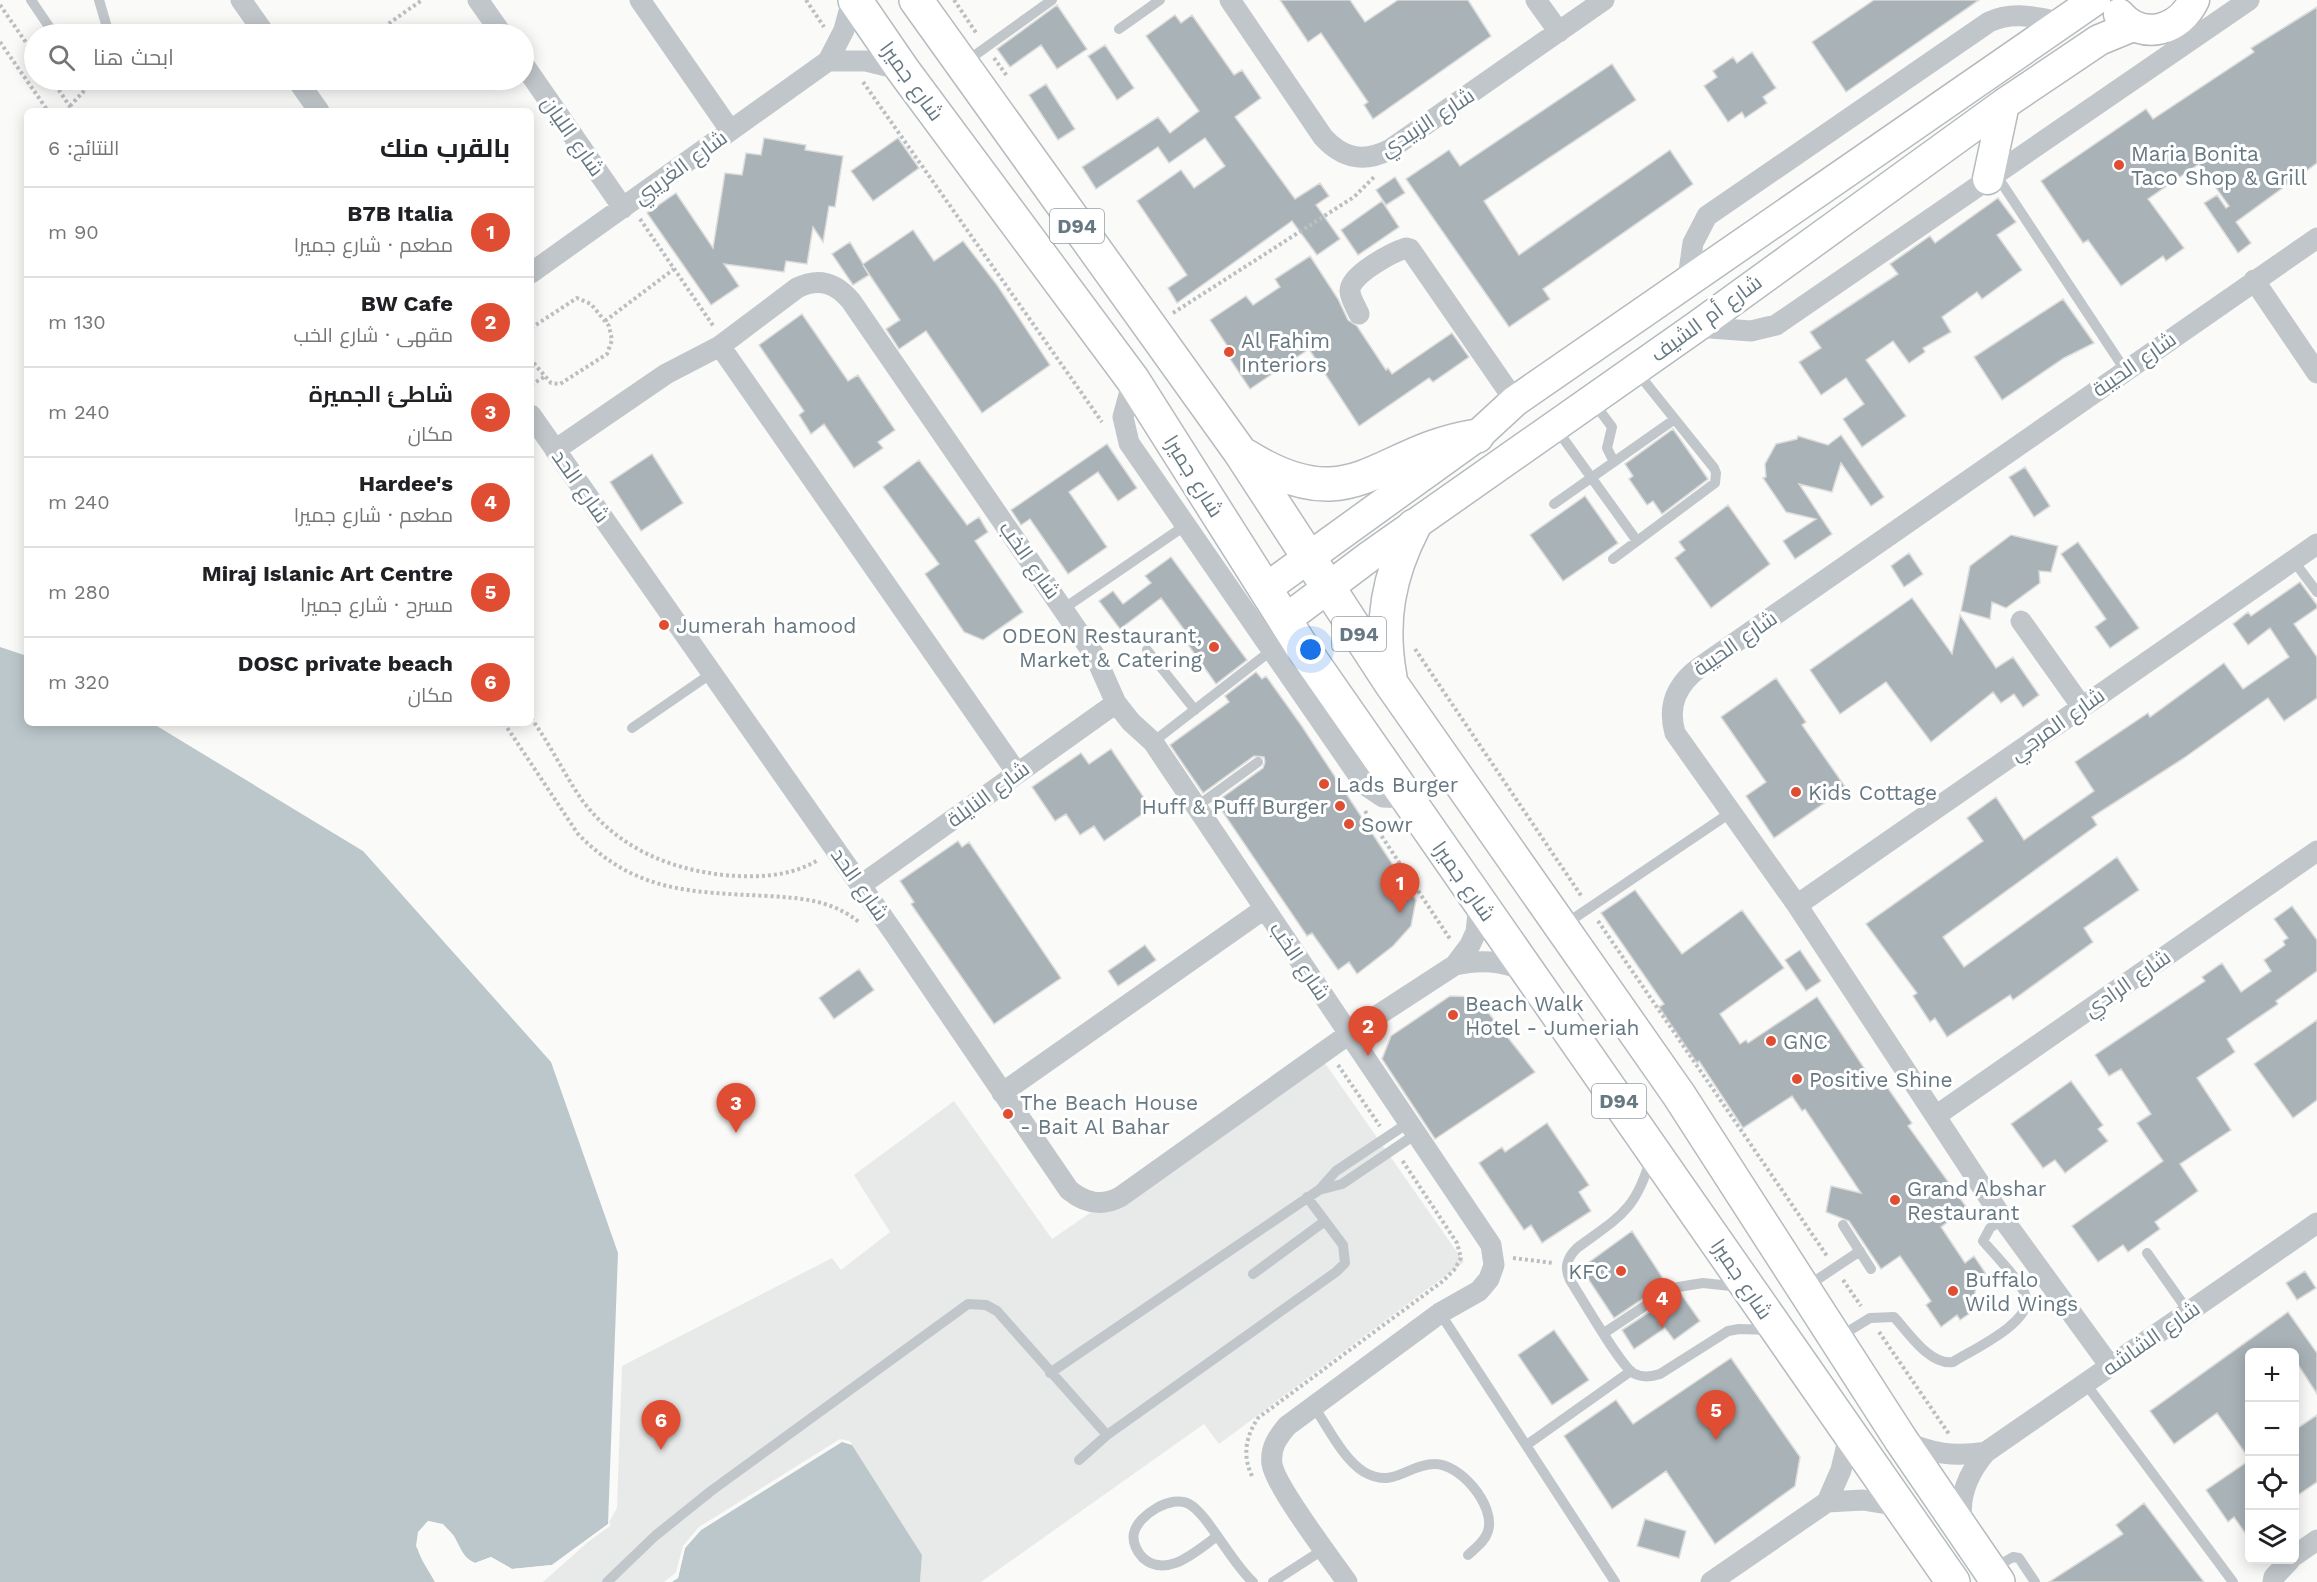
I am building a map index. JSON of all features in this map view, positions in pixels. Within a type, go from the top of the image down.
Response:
[{"type":"main road","name":"شارع جميرا","points":[[854,0],[903,70],[1133,380],[1285,620],[1406,798],[1653,1148],[1849,1436],[1953,1582]]},
{"type":"main road","name":"D94","points":[[916,0],[974,56],[1240,452],[1390,682],[1680,1095],[1901,1440],[1994,1576]]},
{"type":"main road","name":"شارع أم الشيف","points":[[1265,589],[1477,436],[1515,401],[1687,285],[2095,0]]},
{"type":"main road","points":[[2111,0],[2116,11],[2133,26],[2158,30],[2170,27],[2181,20],[2194,0]]},
{"type":"main road","name":"شارع أم الشيف","points":[[1285,620],[1328,586],[1696,327],[2004,104],[2099,40],[2133,26]]},
{"type":"main road","points":[[1991,176],[2004,104]]},
{"type":"main road","points":[[1240,452],[1287,478],[1305,483],[1349,484],[1434,445],[1477,436]]},
{"type":"main road","points":[[1390,682],[1385,650],[1384,618],[1389,587],[1399,555],[1414,526]]},
{"type":"street","points":[[241,0],[258,24]]},
{"type":"street","points":[[478,0],[495,24]]},
{"type":"street","points":[[640,0],[730,130]]},
{"type":"street","name":"شارع الغريبي","points":[[534,271],[828,61],[844,30],[854,0]]},
{"type":"street","name":"شارع الزبيدي","points":[[1230,0],[1333,148],[1346,156],[1361,159],[1376,157],[1389,150],[1604,0]]},
{"type":"street","points":[[1536,0],[1559,32]]},
{"type":"street","points":[[1696,327],[1751,331],[1776,325],[2249,0]]},
{"type":"street","points":[[1687,285],[1693,243],[1707,216],[1989,22],[2002,16],[2020,14],[2064,23]]},
{"type":"street","points":[[828,61],[866,62],[903,70]]},
{"type":"street","name":"شارع الليان","points":[[534,79],[626,205]]},
{"type":"street","points":[[304,90],[317,108]]},
{"type":"street","name":"شارع الحيبة","points":[[2110,1366],[2003,1219],[1937,1115],[1797,905],[1675,733],[1670,716],[1673,701],[1688,676],[2317,238]]},
{"type":"street","points":[[1359,314],[1350,291],[1357,276],[1393,253],[1406,248],[1410,249],[1515,401]]},
{"type":"street","points":[[2254,280],[2317,373]]},
{"type":"street","name":"شارع الخب","points":[[555,450],[666,374],[722,344],[806,283],[825,282],[842,291],[1064,609],[1095,656],[1116,703],[1131,722],[1153,742],[1491,1245],[1494,1260]]},
{"type":"street","points":[[722,344],[1017,773]]},
{"type":"street","points":[[1133,380],[1125,406],[1127,436],[1365,785],[1383,798],[1406,798]]},
{"type":"street","name":"شارع الحد","points":[[534,419],[861,885],[1069,1190],[1084,1200],[1103,1203],[1120,1197],[1349,1034],[1455,965]]},
{"type":"street","name":"شارع المرجي","points":[[1797,905],[2317,544]]},
{"type":"street","points":[[2021,621],[2082,707]]},
{"type":"street","name":"شارع النايلة","points":[[861,885],[1116,703]]},
{"type":"street","name":"شارع الرادي","points":[[1937,1115],[2317,851]]},
{"type":"street","points":[[1455,965],[1470,945],[1476,932],[1479,903]]},
{"type":"street","points":[[1002,1093],[1264,909]]},
{"type":"street","points":[[1455,965],[1484,960],[1499,962],[1526,971]]},
{"type":"street","name":"شارع الشاشه","points":[[1964,1531],[1961,1517],[1966,1485],[1986,1452],[2317,1223]]},
{"type":"street","points":[[1347,1582],[1276,1478],[1272,1465],[1272,1451],[1277,1438],[1287,1426],[1440,1313],[1479,1291],[1489,1279],[1494,1260]]},
{"type":"street","points":[[1827,1502],[1841,1470],[1849,1436]]},
{"type":"street","name":"شارع الشاشه","points":[[1901,1440],[1931,1452],[1963,1455],[1986,1452]]},
{"type":"street","points":[[1711,1582],[1827,1502],[1863,1500],[1899,1506]]},
{"type":"street","points":[[2299,1553],[2317,1540]]},
{"type":"street","points":[[2273,1580],[2287,1564]]},
{"type":"lane","points":[[31,0],[47,24]]},
{"type":"lane","points":[[99,0],[106,24]]},
{"type":"lane","points":[[974,56],[1052,0]]},
{"type":"lane","points":[[1119,29],[1160,0]]},
{"type":"lane","points":[[1991,176],[2125,370]]},
{"type":"lane","points":[[1613,559],[1715,483],[1717,478],[1714,468],[1635,369]]},
{"type":"lane","points":[[1592,400],[1612,428],[1607,448],[1614,462]]},
{"type":"lane","points":[[1554,504],[1675,419]]},
{"type":"lane","points":[[1554,427],[1637,541]]},
{"type":"lane","points":[[1064,609],[1186,525]]},
{"type":"lane","points":[[2293,560],[2317,592]]},
{"type":"lane","points":[[1147,650],[1195,710]]},
{"type":"lane","points":[[1153,742],[1272,650]]},
{"type":"lane","points":[[632,728],[712,673]]},
{"type":"lane","points":[[1196,807],[1258,762]]},
{"type":"lane","points":[[1562,926],[1730,813]]},
{"type":"lane","points":[[1050,1373],[1319,1190],[1329,1176],[1387,1137],[1412,1129]]},
{"type":"lane","points":[[1319,1190],[1327,1190],[1342,1184],[1394,1148],[1412,1129]]},
{"type":"lane","points":[[1653,1148],[1644,1180],[1631,1206],[1577,1248],[1570,1255],[1566,1264],[1570,1280],[1604,1333],[1631,1371],[1651,1377],[1660,1374],[1719,1336],[1738,1329],[1778,1331]]},
{"type":"lane","points":[[1079,1460],[1107,1436],[1336,1272],[1345,1263],[1346,1253],[1326,1221],[1307,1197]]},
{"type":"lane","points":[[1836,1339],[1870,1318],[1894,1317],[1935,1360],[1947,1363],[1953,1362],[2019,1320],[2026,1308],[2026,1294],[1983,1241],[1990,1228],[2003,1219]]},
{"type":"lane","points":[[1253,1274],[1326,1221]]},
{"type":"lane","points":[[1843,1225],[1871,1269]]},
{"type":"lane","points":[[1804,1289],[1860,1251]]},
{"type":"lane","points":[[2147,1253],[2188,1311]]},
{"type":"lane","points":[[1604,1333],[1672,1288],[1703,1283],[1749,1288]]},
{"type":"lane","points":[[607,1582],[655,1536],[711,1491],[968,1304],[986,1305],[997,1311],[1107,1436]]},
{"type":"lane","points":[[1440,1313],[1528,1444],[1615,1582]]},
{"type":"lane","points":[[1528,1444],[1631,1371]]},
{"type":"lane","points":[[2086,1384],[2233,1582]]},
{"type":"lane","points":[[1314,1407],[1352,1461],[1364,1472],[1379,1477],[1395,1478],[1432,1463],[1458,1470],[1468,1479],[1490,1523],[1483,1541],[1468,1555]]},
{"type":"lane","points":[[1216,1537],[1186,1558],[1166,1566],[1147,1561],[1139,1554],[1133,1535],[1137,1525],[1144,1518],[1168,1502],[1185,1501],[1198,1511],[1242,1572],[1253,1582]]},
{"type":"lane","points":[[1273,1582],[1324,1550]]},
{"type":"lane","points":[[1994,1576],[2013,1557],[2019,1558],[2035,1582]]},
{"type":"path","points":[[388,24],[422,0]]},
{"type":"path","points":[[954,0],[974,56],[1013,85]]},
{"type":"path","points":[[0,5],[24,40]]},
{"type":"path","points":[[0,42],[24,76]]},
{"type":"path","points":[[33,90],[46,108]]},
{"type":"path","points":[[59,90],[70,106],[85,90]]},
{"type":"path","points":[[1173,313],[1354,197],[1375,176],[1389,150]]},
{"type":"path","points":[[626,205],[674,269],[722,344]]},
{"type":"path","points":[[605,321],[674,269]]},
{"type":"path","points":[[534,326],[577,298],[587,300],[612,332],[611,348],[607,354],[560,384],[551,383],[534,364]]},
{"type":"path","points":[[1166,304],[1180,323]]},
{"type":"path","points":[[534,383],[544,376]]},
{"type":"path","points":[[1412,645],[1963,1455]]},
{"type":"path","points":[[534,723],[582,800],[597,818],[615,834],[652,857],[692,870],[755,876],[794,871],[836,850]]},
{"type":"path","points":[[506,726],[579,834],[602,856],[629,874],[649,882],[688,891],[814,899],[850,915],[873,939],[882,940],[894,933]]},
{"type":"path","points":[[1328,1049],[1387,1137]]},
{"type":"path","points":[[1254,1482],[1249,1470],[1246,1449],[1251,1429],[1258,1418],[1443,1281],[1454,1270],[1461,1258],[1457,1243],[1394,1148]]},
{"type":"path","points":[[1494,1260],[1566,1264]]},
{"type":"shaded area","points":[[0,647],[24,655],[24,726],[157,726],[363,851],[551,1062],[618,1253],[608,1524],[552,1565],[512,1569],[491,1557],[475,1563],[462,1552],[447,1528],[428,1521],[421,1529],[417,1544],[421,1558],[435,1582],[0,1582]]},
{"type":"shaded area","points":[[1320,1056],[1464,1262],[1219,1444],[1204,1424],[981,1582],[920,1582],[922,1555],[852,1446],[842,1442],[664,1582],[543,1582],[608,1524],[617,1508],[622,1366],[832,1258],[841,1270],[890,1232],[854,1175],[954,1101],[1052,1239]]},
{"type":"shaded area","points":[[842,1441],[852,1445],[922,1555],[920,1582],[672,1582],[678,1578],[685,1548],[701,1530]]},
{"type":"pier","points":[[840,1439],[850,1441],[852,1445],[842,1442],[701,1530],[685,1548],[678,1578],[669,1582],[675,1576],[683,1546],[699,1527]]},
{"type":"pier","points":[[428,1521],[443,1524],[454,1536],[466,1559],[475,1563],[491,1557],[512,1569],[552,1565],[611,1522],[610,1526],[553,1567],[512,1572],[490,1561],[475,1566],[464,1561],[452,1538],[442,1526],[429,1525],[421,1533],[419,1546],[437,1581],[435,1582],[416,1546],[418,1532]]},
{"type":"building","points":[[1280,0],[1350,0],[1365,22],[1398,0],[1468,0],[1491,36],[1373,119],[1364,105],[1368,102],[1321,33],[1308,42]]},
{"type":"building","points":[[1874,0],[1979,0],[1846,92],[1812,42]]},
{"type":"building","points":[[1057,5],[1087,49],[1057,69],[1041,45],[1010,67],[997,49]]},
{"type":"building","points":[[2317,7],[2317,163],[2236,222],[2251,243],[2238,253],[2204,203],[2217,195],[2226,208],[2229,206],[2199,164],[2148,199],[2184,248],[2166,261],[2163,256],[2121,286],[2088,240],[2083,243],[2041,181],[2146,109],[2153,119],[2254,52],[2251,48]]},
{"type":"building","points":[[1175,15],[1181,23],[1192,15],[1234,75],[1242,70],[1261,98],[1235,117],[1295,199],[1320,183],[1329,196],[1316,205],[1340,239],[1317,255],[1292,221],[1177,303],[1168,288],[1187,275],[1137,201],[1181,170],[1194,188],[1225,166],[1205,138],[1169,163],[1158,147],[1096,189],[1082,167],[1158,117],[1170,133],[1199,111],[1146,36]]},
{"type":"building","points":[[1105,45],[1134,88],[1117,100],[1088,56]]},
{"type":"building","points":[[1752,52],[1776,88],[1763,97],[1767,103],[1745,118],[1742,112],[1728,122],[1704,86],[1717,77],[1713,71],[1733,57],[1737,63]]},
{"type":"building","points":[[1612,64],[1636,100],[1484,201],[1519,255],[1670,150],[1693,184],[1543,289],[1550,299],[1509,327],[1406,179],[1449,150],[1460,166]]},
{"type":"building","points":[[1046,84],[1075,129],[1058,140],[1029,95]]},
{"type":"building","points":[[764,138],[806,145],[805,150],[843,156],[835,207],[829,206],[823,242],[813,227],[807,264],[786,261],[784,272],[724,264],[739,286],[711,305],[647,213],[676,193],[713,248],[725,173],[742,175],[746,153],[761,155]]},
{"type":"building","points":[[898,138],[919,168],[873,201],[851,171]]},
{"type":"building","points":[[1395,177],[1405,193],[1386,205],[1376,190]]},
{"type":"building","points":[[1998,198],[2016,222],[1997,235],[2022,270],[1982,299],[1977,292],[1942,317],[1951,332],[1923,348],[1925,352],[1909,363],[1893,341],[1866,360],[1906,416],[1862,447],[1843,419],[1864,404],[1846,378],[1821,395],[1799,362],[1821,348],[1810,332],[1898,274],[1890,264],[1930,236],[1935,243]]},
{"type":"building","points":[[1382,201],[1399,227],[1358,255],[1341,230]]},
{"type":"building","points":[[913,230],[934,261],[963,241],[997,285],[1050,365],[982,413],[926,331],[899,349],[886,329],[900,320],[863,265],[869,275],[853,285],[832,254],[850,242],[863,264]]},
{"type":"building","points":[[1310,256],[1338,299],[1348,320],[1357,326],[1386,370],[1388,368],[1392,374],[1452,333],[1469,357],[1433,382],[1429,378],[1359,426],[1309,349],[1250,389],[1230,359],[1234,356],[1210,320],[1246,296],[1253,305],[1280,287],[1275,279]]},
{"type":"building","points":[[2063,299],[2094,343],[2064,358],[2002,400],[1974,357]]},
{"type":"building","points":[[802,314],[848,381],[858,375],[895,430],[878,442],[883,448],[854,468],[824,424],[811,434],[799,415],[804,411],[759,345]]},
{"type":"building","points":[[1673,429],[1708,479],[1662,514],[1653,501],[1647,505],[1629,479],[1633,476],[1625,464]]},
{"type":"building","points":[[1841,435],[1884,497],[1871,506],[1841,463],[1832,492],[1799,484],[1832,534],[1795,559],[1783,541],[1816,519],[1786,512],[1763,478],[1766,477],[1765,464],[1776,444],[1797,439],[1798,436],[1828,445]]},
{"type":"building","points":[[1107,444],[1137,488],[1118,501],[1098,472],[1069,492],[1107,547],[1068,574],[1030,519],[1021,525],[1011,510]]},
{"type":"building","points":[[652,454],[683,503],[641,531],[610,482]]},
{"type":"building","points":[[919,460],[967,525],[979,517],[988,532],[975,541],[1023,612],[983,640],[964,632],[925,574],[939,564],[883,487]]},
{"type":"building","points":[[2025,467],[2050,506],[2034,517],[2009,477]]},
{"type":"building","points":[[1585,496],[1618,543],[1563,581],[1530,535]]},
{"type":"building","points":[[1728,505],[1770,564],[1711,608],[1675,558],[1685,550],[1679,542]]},
{"type":"building","points":[[2011,535],[2058,546],[2051,572],[2039,571],[2040,583],[2006,608],[1992,602],[1990,619],[1961,611],[1970,566]]},
{"type":"building","points":[[2078,542],[2139,628],[2110,648],[2095,627],[2106,619],[2061,554]]},
{"type":"building","points":[[1909,553],[1923,574],[1904,587],[1891,566]]},
{"type":"building","points":[[1171,557],[1247,660],[1216,684],[1184,639],[1188,635],[1161,598],[1120,629],[1099,601],[1113,591],[1123,604],[1151,583],[1145,576]]},
{"type":"building","points":[[2300,582],[2317,605],[2317,608],[2294,624],[2317,657],[2317,698],[2284,721],[2268,698],[2184,758],[2092,817],[2097,825],[1943,937],[1964,967],[2117,857],[2139,890],[2084,928],[2093,942],[2013,1000],[2010,995],[1947,1037],[1935,1018],[1930,1022],[1913,996],[1917,993],[1866,924],[1983,841],[1967,818],[1996,797],[2024,840],[2094,791],[2075,762],[2148,713],[2150,717],[2224,663],[2243,689],[2289,657],[2270,628],[2248,645],[2233,624],[2248,612],[2251,616]]},
{"type":"building","points":[[1912,598],[1952,654],[1960,615],[1996,668],[2013,657],[2039,695],[2023,707],[2014,694],[2001,703],[1993,692],[1931,742],[1886,682],[1840,714],[1810,670]]},
{"type":"building","points":[[1256,672],[1262,679],[1266,676],[1301,725],[1416,900],[1411,926],[1393,946],[1357,974],[1349,962],[1338,970],[1312,933],[1307,936],[1216,802],[1263,768],[1264,757],[1254,756],[1203,793],[1170,745],[1229,702],[1225,696]]},
{"type":"building","points":[[1776,678],[1806,722],[1802,725],[1846,788],[1774,838],[1746,796],[1766,782],[1721,717]]},
{"type":"building","points":[[1111,749],[1151,808],[1104,841],[1094,826],[1080,835],[1066,814],[1055,821],[1032,787],[1081,753],[1089,764]]},
{"type":"building","points":[[958,841],[962,847],[969,842],[1061,978],[994,1024],[911,904],[914,902],[900,881]]},
{"type":"building","points":[[1635,890],[1682,954],[1742,910],[1784,968],[1720,1014],[1740,1044],[1746,1040],[1748,1043],[1817,997],[1876,1086],[1883,1081],[1912,1123],[1908,1126],[1967,1208],[1941,1227],[1965,1263],[1974,1256],[1986,1274],[1977,1281],[1973,1304],[1976,1309],[1960,1320],[1957,1315],[1941,1327],[1926,1305],[1931,1301],[1900,1256],[1881,1269],[1849,1221],[1826,1212],[1831,1186],[1861,1193],[1805,1109],[1802,1111],[1792,1096],[1743,1128],[1699,1061],[1697,1063],[1659,1007],[1664,1004],[1601,913]]},
{"type":"building","points":[[2292,906],[2317,940],[2317,971],[2276,1001],[2278,1004],[2227,1039],[2235,1052],[2197,1078],[2231,1130],[2180,1164],[2198,1191],[2155,1222],[2160,1229],[2128,1252],[2123,1245],[2098,1262],[2072,1226],[2163,1161],[2137,1123],[2151,1114],[2121,1069],[2109,1076],[2095,1055],[2205,981],[2202,977],[2222,963],[2241,992],[2271,971],[2264,960],[2285,945],[2283,941],[2288,938],[2274,919]]},
{"type":"building","points":[[1145,945],[1156,960],[1118,986],[1108,971]]},
{"type":"building","points":[[1800,950],[1821,981],[1806,991],[1785,960]]},
{"type":"building","points":[[859,969],[874,990],[834,1019],[819,998]]},
{"type":"building","points":[[1450,996],[1476,997],[1535,1072],[1435,1139],[1382,1059],[1391,1036]]},
{"type":"building","points":[[2317,1020],[2317,1100],[2293,1118],[2254,1064]]},
{"type":"building","points":[[2071,1081],[2103,1125],[2098,1129],[2108,1141],[2065,1173],[2055,1160],[2043,1168],[2011,1124]]},
{"type":"building","points":[[1547,1123],[1589,1185],[1579,1192],[1591,1211],[1542,1243],[1531,1225],[1524,1230],[1479,1163],[1502,1147],[1505,1152]]},
{"type":"building","name":"KFC","points":[[1632,1231],[1666,1283],[1614,1318],[1581,1268]]},
{"type":"building","points":[[2305,1271],[2316,1288],[2297,1300],[2286,1283]]},
{"type":"building","points":[[1681,1294],[1700,1321],[1674,1340],[1665,1328],[1634,1349],[1622,1330],[1675,1295]]},
{"type":"building","points":[[2288,1312],[2317,1353],[2317,1394],[2299,1366],[2299,1348],[2245,1348],[2245,1453],[2217,1413],[2174,1444],[2150,1411]]},
{"type":"building","points":[[1554,1330],[1589,1380],[1552,1405],[1518,1355]]},
{"type":"building","points":[[1731,1358],[1800,1457],[1795,1486],[1715,1544],[1666,1471],[1612,1509],[1564,1436],[1616,1400],[1633,1424]]},
{"type":"building","points":[[2317,1415],[2317,1482],[2299,1494],[2299,1456],[2299,1427]]},
{"type":"building","points":[[2245,1463],[2245,1533],[2234,1517],[2228,1522],[2206,1490]]},
{"type":"building","points":[[2144,1503],[2204,1582],[2049,1582],[2123,1534],[2116,1525]]},
{"type":"building","points":[[1645,1519],[1686,1531],[1679,1558],[1637,1546]]},
{"type":"place","name":"Maria Bonita Taco Shop & Grill","points":[[2119,165]]},
{"type":"place","name":"Al Fahim Interiors","points":[[1229,352]]},
{"type":"place","name":"Jumerah hamood","points":[[664,625]]},
{"type":"place","name":"ODEON Restaurant, Market & Catering","points":[[1214,647]]},
{"type":"place","name":"Lads Burger","points":[[1324,784]]},
{"type":"place","name":"Kids Cottage","points":[[1796,792]]},
{"type":"place","name":"Huff & Puff Burger","points":[[1340,806]]},
{"type":"place","name":"Sowr","points":[[1349,824]]},
{"type":"place","name":"B7B Italia","points":[[1400,913]]},
{"type":"place","name":"Beach Walk Hotel - Jumeriah","points":[[1453,1015]]},
{"type":"place","name":"GNC","points":[[1771,1041]]},
{"type":"place","name":"BW Cafe","points":[[1368,1056]]},
{"type":"place","name":"Positive Shine","points":[[1797,1079]]},
{"type":"place","name":"The Beach House - Bait Al Bahar","points":[[1008,1114]]},
{"type":"place","name":"شاطئ الجميرة","points":[[736,1133]]},
{"type":"place","name":"Grand Abshar Restaurant","points":[[1895,1200]]},
{"type":"place","name":"KFC","points":[[1621,1271]]},
{"type":"place","name":"Buffalo Wild Wings","points":[[1953,1291]]},
{"type":"place","name":"Hardee's","points":[[1662,1328]]},
{"type":"place","name":"Miraj Islanic Art Centre","points":[[1716,1440]]},
{"type":"place","name":"DOSC private beach","points":[[661,1450]]}]
